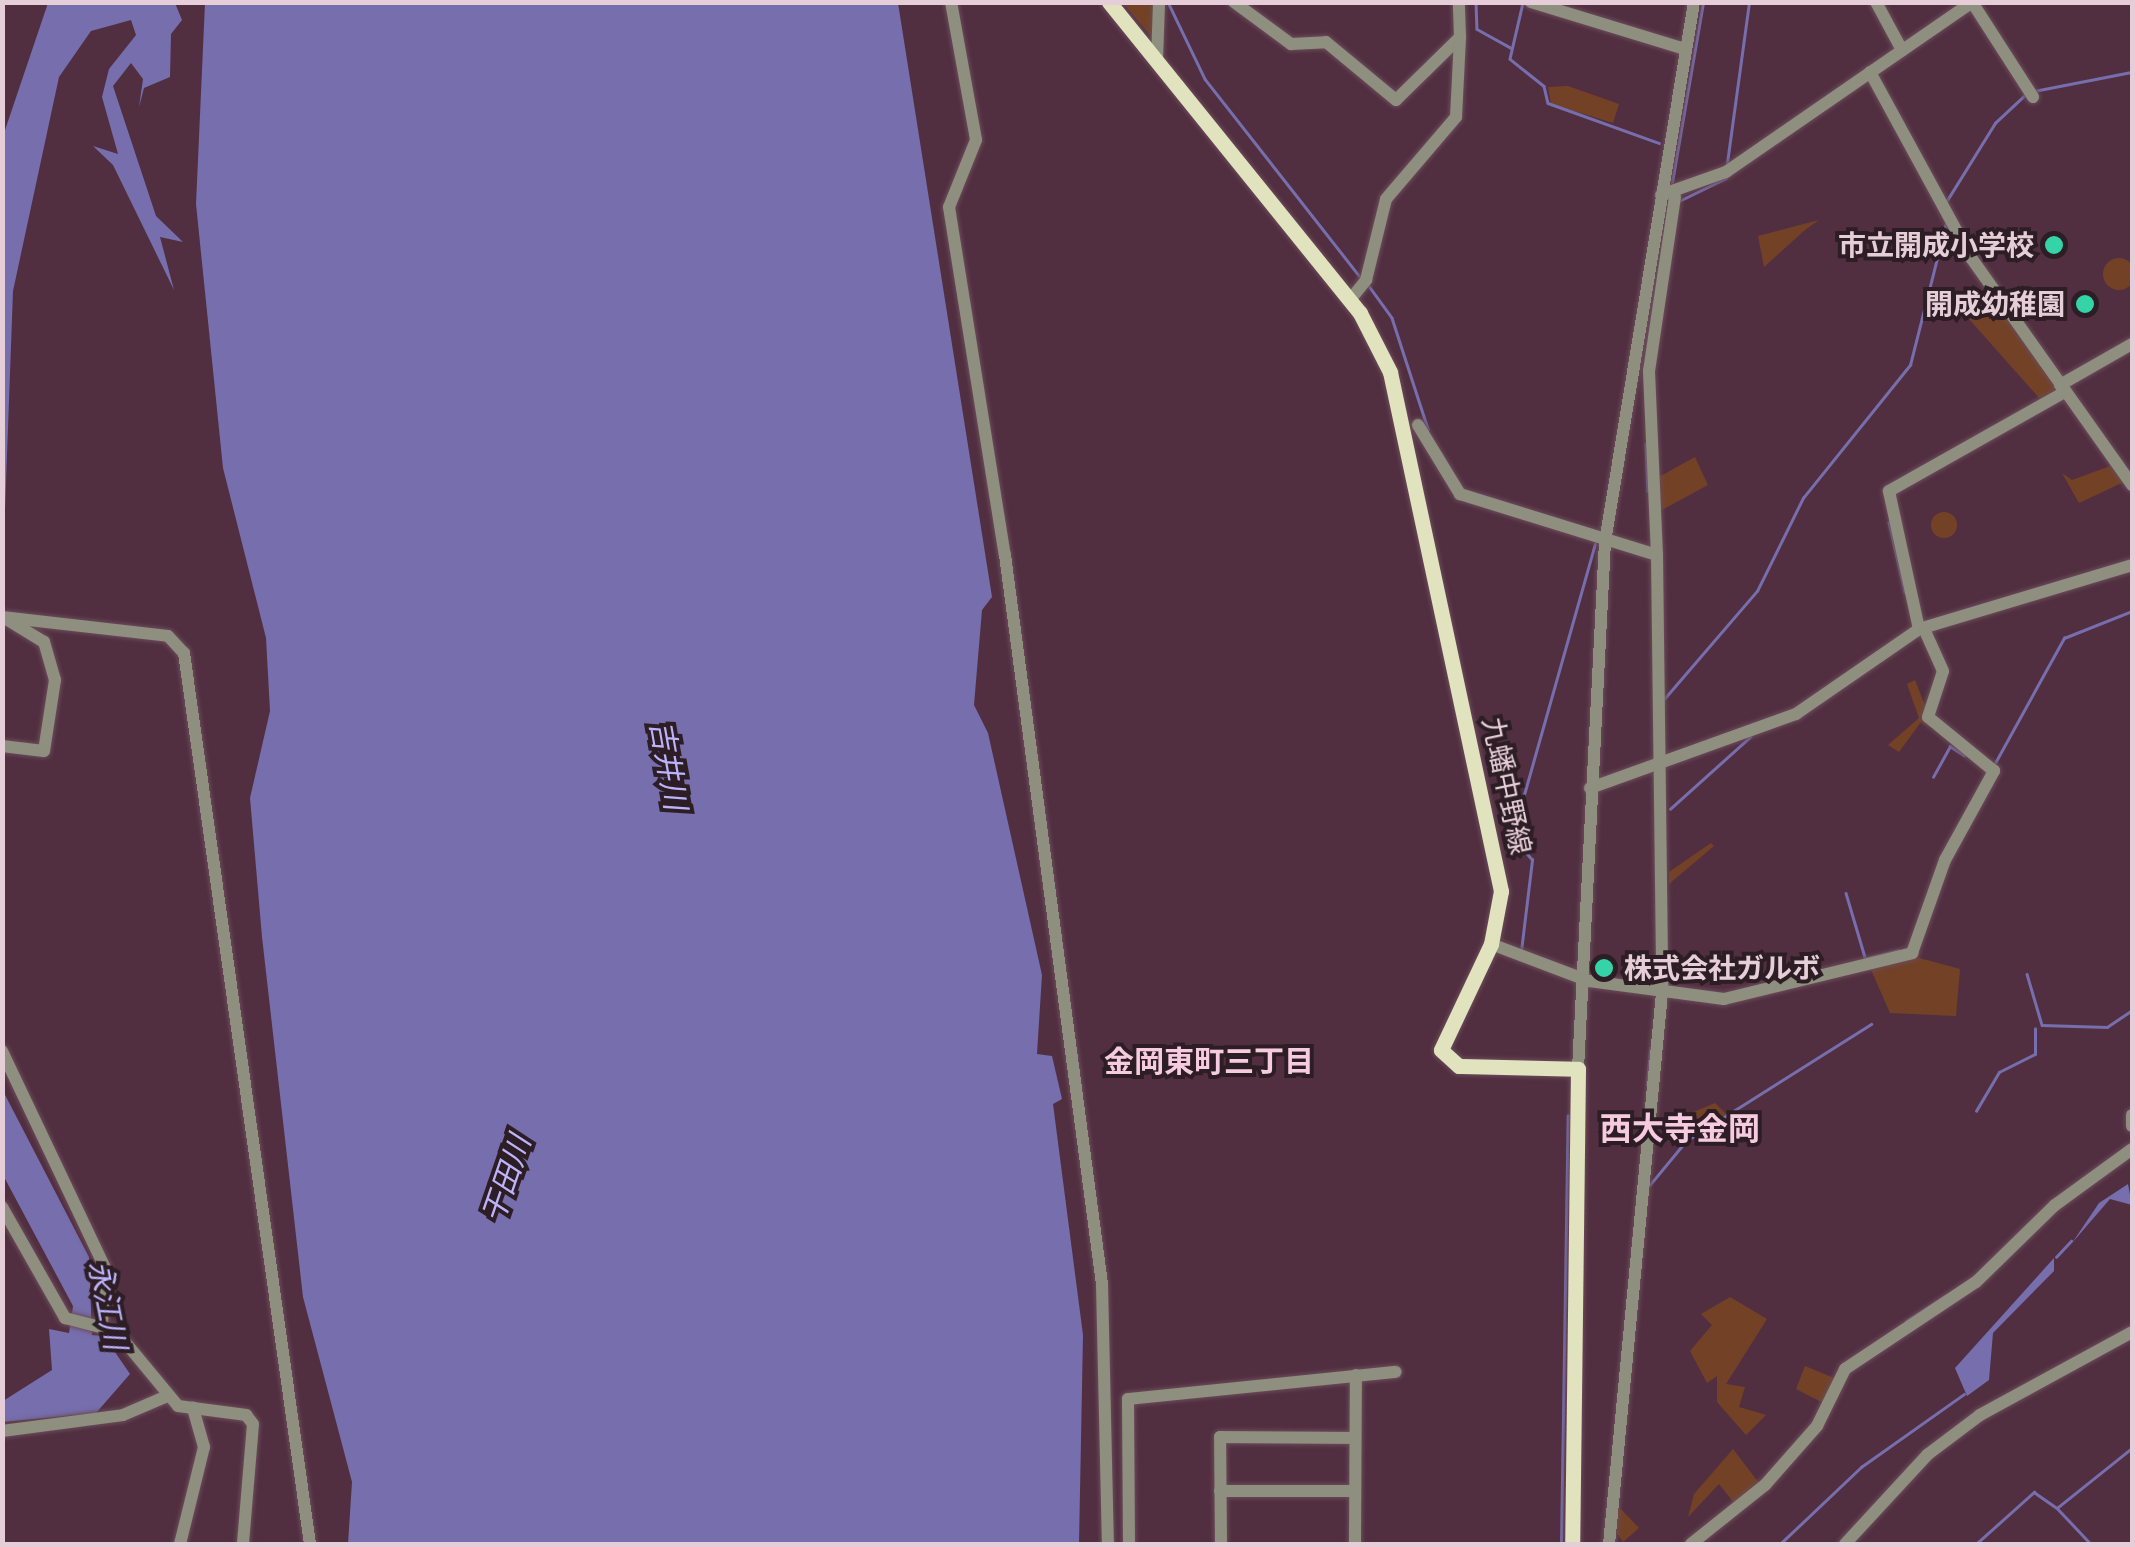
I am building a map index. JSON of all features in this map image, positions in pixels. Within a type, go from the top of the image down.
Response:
[{"type":"main road","name":"九蟠中野線","points":[[1110,2],[1350,300],[1390,372],[1484,792],[1502,891],[1491,944],[1447,1030],[1444,1058],[1578,1069]]},
{"type":"main road","points":[[1572,1544],[1578,1069]]},
{"type":"street","points":[[951,2],[976,140],[948,206],[1006,555],[1102,1284],[1108,1544]]},
{"type":"street","points":[[1157,60],[1158,2]]},
{"type":"street","points":[[1234,2],[1292,44],[1326,42],[1396,100],[1460,37]]},
{"type":"street","points":[[1350,300],[1365,282],[1378,212],[1456,117],[1459,2]]},
{"type":"street","points":[[1531,2],[1685,49]]},
{"type":"street","points":[[1609,1544],[1658,992],[1661,761],[1649,372],[1685,49],[1694,2]]},
{"type":"street","points":[[1876,2],[1902,50]]},
{"type":"street","points":[[1578,1069],[1605,542],[1671,198],[1872,76],[1902,50],[1974,5],[2031,94]]},
{"type":"street","points":[[1872,76],[1972,260],[2132,485]]},
{"type":"street","points":[[1491,944],[1582,978],[1658,992],[1755,997],[1912,953],[1945,860],[1992,769],[1928,717],[1943,671],[1922,630],[1888,491],[2132,344]]},
{"type":"street","points":[[1418,425],[1452,488],[1605,542],[1654,555]]},
{"type":"street","points":[[1590,788],[1786,715],[1922,630],[2132,565]]},
{"type":"street","points":[[2,746],[44,751],[55,680],[44,642],[4,617]]},
{"type":"street","points":[[4,617],[168,636],[184,652],[310,1544]]},
{"type":"street","points":[[2,1051],[106,1268],[98,1323]]},
{"type":"street","points":[[2132,1114],[2132,1126]]},
{"type":"street","points":[[1691,1544],[1765,1486],[1817,1426],[1845,1369],[1976,1282],[2055,1205],[2132,1149]]},
{"type":"street","points":[[2,1207],[65,1318],[98,1323],[165,1397],[192,1408],[246,1415],[253,1424],[243,1544]]},
{"type":"street","points":[[1847,1544],[1927,1455],[1980,1415],[2132,1332]]},
{"type":"street","points":[[1129,1544],[1128,1400],[1396,1372]]},
{"type":"street","points":[[1355,1544],[1356,1376]]},
{"type":"street","points":[[2,1431],[124,1415],[165,1397]]},
{"type":"street","points":[[180,1544],[204,1447],[192,1408]]},
{"type":"street","points":[[1221,1544],[1220,1437],[1356,1438]]},
{"type":"street","points":[[1220,1491],[1355,1491]]},
{"type":"shaded area","points":[[1123,3],[1156,3],[1156,42]]},
{"type":"shaded area","points":[[1568,86],[1619,104],[1613,123],[1551,104],[1548,87]]},
{"type":"shaded area","points":[[1819,220],[1805,230],[1764,267],[1758,236]]},
{"type":"shaded area","points":[[2119,258],[2130,263],[2135,274],[2130,285],[2119,290],[2108,285],[2103,274],[2108,263]]},
{"type":"shaded area","points":[[1990,290],[2058,388],[2040,399],[1961,310]]},
{"type":"shaded area","points":[[1695,457],[1708,485],[1660,511],[1657,478]]},
{"type":"shaded area","points":[[2113,465],[2126,481],[2079,503],[2062,473],[2072,480]]},
{"type":"shaded area","points":[[1944,512],[1953,516],[1957,525],[1953,534],[1944,538],[1935,534],[1931,525],[1935,516]]},
{"type":"shaded area","points":[[1915,680],[1934,729],[1921,722],[1899,752],[1888,745],[1919,718],[1907,684]]},
{"type":"shaded area","points":[[1711,843],[1714,846],[1669,884],[1669,872]]},
{"type":"shaded area","points":[[1912,956],[1960,969],[1956,1016],[1890,1013],[1868,963]]},
{"type":"shaded area","points":[[1715,1103],[1728,1116],[1703,1128],[1694,1112]]},
{"type":"shaded area","points":[[1730,1297],[1767,1319],[1726,1384],[1745,1387],[1739,1407],[1766,1415],[1746,1435],[1717,1402],[1717,1376],[1707,1383],[1690,1351],[1712,1325],[1701,1314]]},
{"type":"shaded area","points":[[1805,1366],[1834,1378],[1823,1403],[1796,1389]]},
{"type":"shaded area","points":[[1733,1449],[1759,1483],[1734,1503],[1719,1484],[1688,1517],[1694,1494]]},
{"type":"shaded area","points":[[1618,1506],[1639,1528],[1623,1542],[1614,1529]]},
{"type":"water","points":[[48,3],[175,3],[182,20],[171,34],[170,77],[144,88],[139,107],[143,79],[131,63],[113,86],[156,216],[183,242],[160,237],[174,290],[113,165],[93,146],[118,154],[102,97],[109,69],[136,35],[131,20],[91,31],[59,77],[13,291],[3,565],[3,136]]},
{"type":"water","points":[[205,3],[898,3],[992,597],[982,610],[974,705],[988,733],[1042,975],[1037,1054],[1052,1056],[1062,1099],[1053,1104],[1083,1335],[1079,1544],[348,1544],[352,1482],[303,1297],[262,937],[250,798],[270,711],[266,638],[223,468],[196,204]]},
{"type":"water","points":[[2,1089],[89,1257],[92,1335],[104,1336],[130,1374],[96,1413],[3,1422],[3,1401],[52,1370],[49,1329],[69,1333],[73,1306],[3,1175]]},
{"type":"water","points":[[2128,1184],[2132,1205],[2110,1199],[2072,1243],[2099,1203]]},
{"type":"water","points":[[2054,1258],[2054,1271],[1993,1333],[1989,1380],[1967,1396],[1955,1368]]},
{"type":"waterway","points":[[1168,2],[1205,79],[1360,277]]},
{"type":"waterway","points":[[1476,2],[1477,29],[1510,47]]},
{"type":"waterway","points":[[1671,188],[1703,2]]},
{"type":"waterway","points":[[1727,163],[1749,2]]},
{"type":"waterway","points":[[1523,3],[1510,59],[1544,86],[1548,103],[1659,143]]},
{"type":"waterway","points":[[2034,91],[2132,72]]},
{"type":"waterway","points":[[1946,202],[1995,123],[2026,94]]},
{"type":"waterway","points":[[1679,201],[1726,178]]},
{"type":"waterway","points":[[1664,699],[1757,591],[1803,498],[1910,365],[1946,223]]},
{"type":"waterway","points":[[1369,286],[1392,318],[1428,429]]},
{"type":"waterway","points":[[1646,444],[1648,491]]},
{"type":"waterway","points":[[1889,522],[1905,592]]},
{"type":"waterway","points":[[1521,951],[1532,860],[1512,837],[1595,543]]},
{"type":"waterway","points":[[1995,763],[2064,638],[2132,611]]},
{"type":"waterway","points":[[1670,809],[1750,737]]},
{"type":"waterway","points":[[1933,777],[1950,746],[1964,755]]},
{"type":"waterway","points":[[1846,893],[1865,957]]},
{"type":"waterway","points":[[1867,958],[1898,950]]},
{"type":"waterway","points":[[2027,974],[2042,1025],[2107,1027],[2132,1010]]},
{"type":"waterway","points":[[1648,1187],[1686,1141],[1871,1024]]},
{"type":"waterway","points":[[1976,1111],[1999,1072],[2035,1054],[2035,1029]]},
{"type":"waterway","points":[[1647,1085],[1650,1048]]},
{"type":"waterway","points":[[1561,1544],[1568,1116]]},
{"type":"waterway","points":[[2056,1257],[2071,1241]]},
{"type":"waterway","points":[[1906,1321],[1945,1296]]},
{"type":"waterway","points":[[1780,1544],[1861,1467],[1964,1394]]},
{"type":"waterway","points":[[1976,1544],[2034,1492],[2057,1508],[2132,1448]]},
{"type":"waterway","points":[[2058,1509],[2091,1544]]},
{"type":"place","name":"市立開成小学校","points":[[2054,245]]},
{"type":"place","name":"開成幼稚園","points":[[2085,304]]},
{"type":"place","name":"株式会社ガルボ","points":[[1604,968]]},
{"type":"district","name":"金岡東町三丁目","points":[[1209,1061]]},
{"type":"district","name":"西大寺金岡","points":[[1680,1129]]},
{"type":"water label","name":"吉井川","points":[[669,765]]},
{"type":"water label","name":"干田川","points":[[506,1179]]},
{"type":"water label","name":"永江川","points":[[108,1305]]}]
